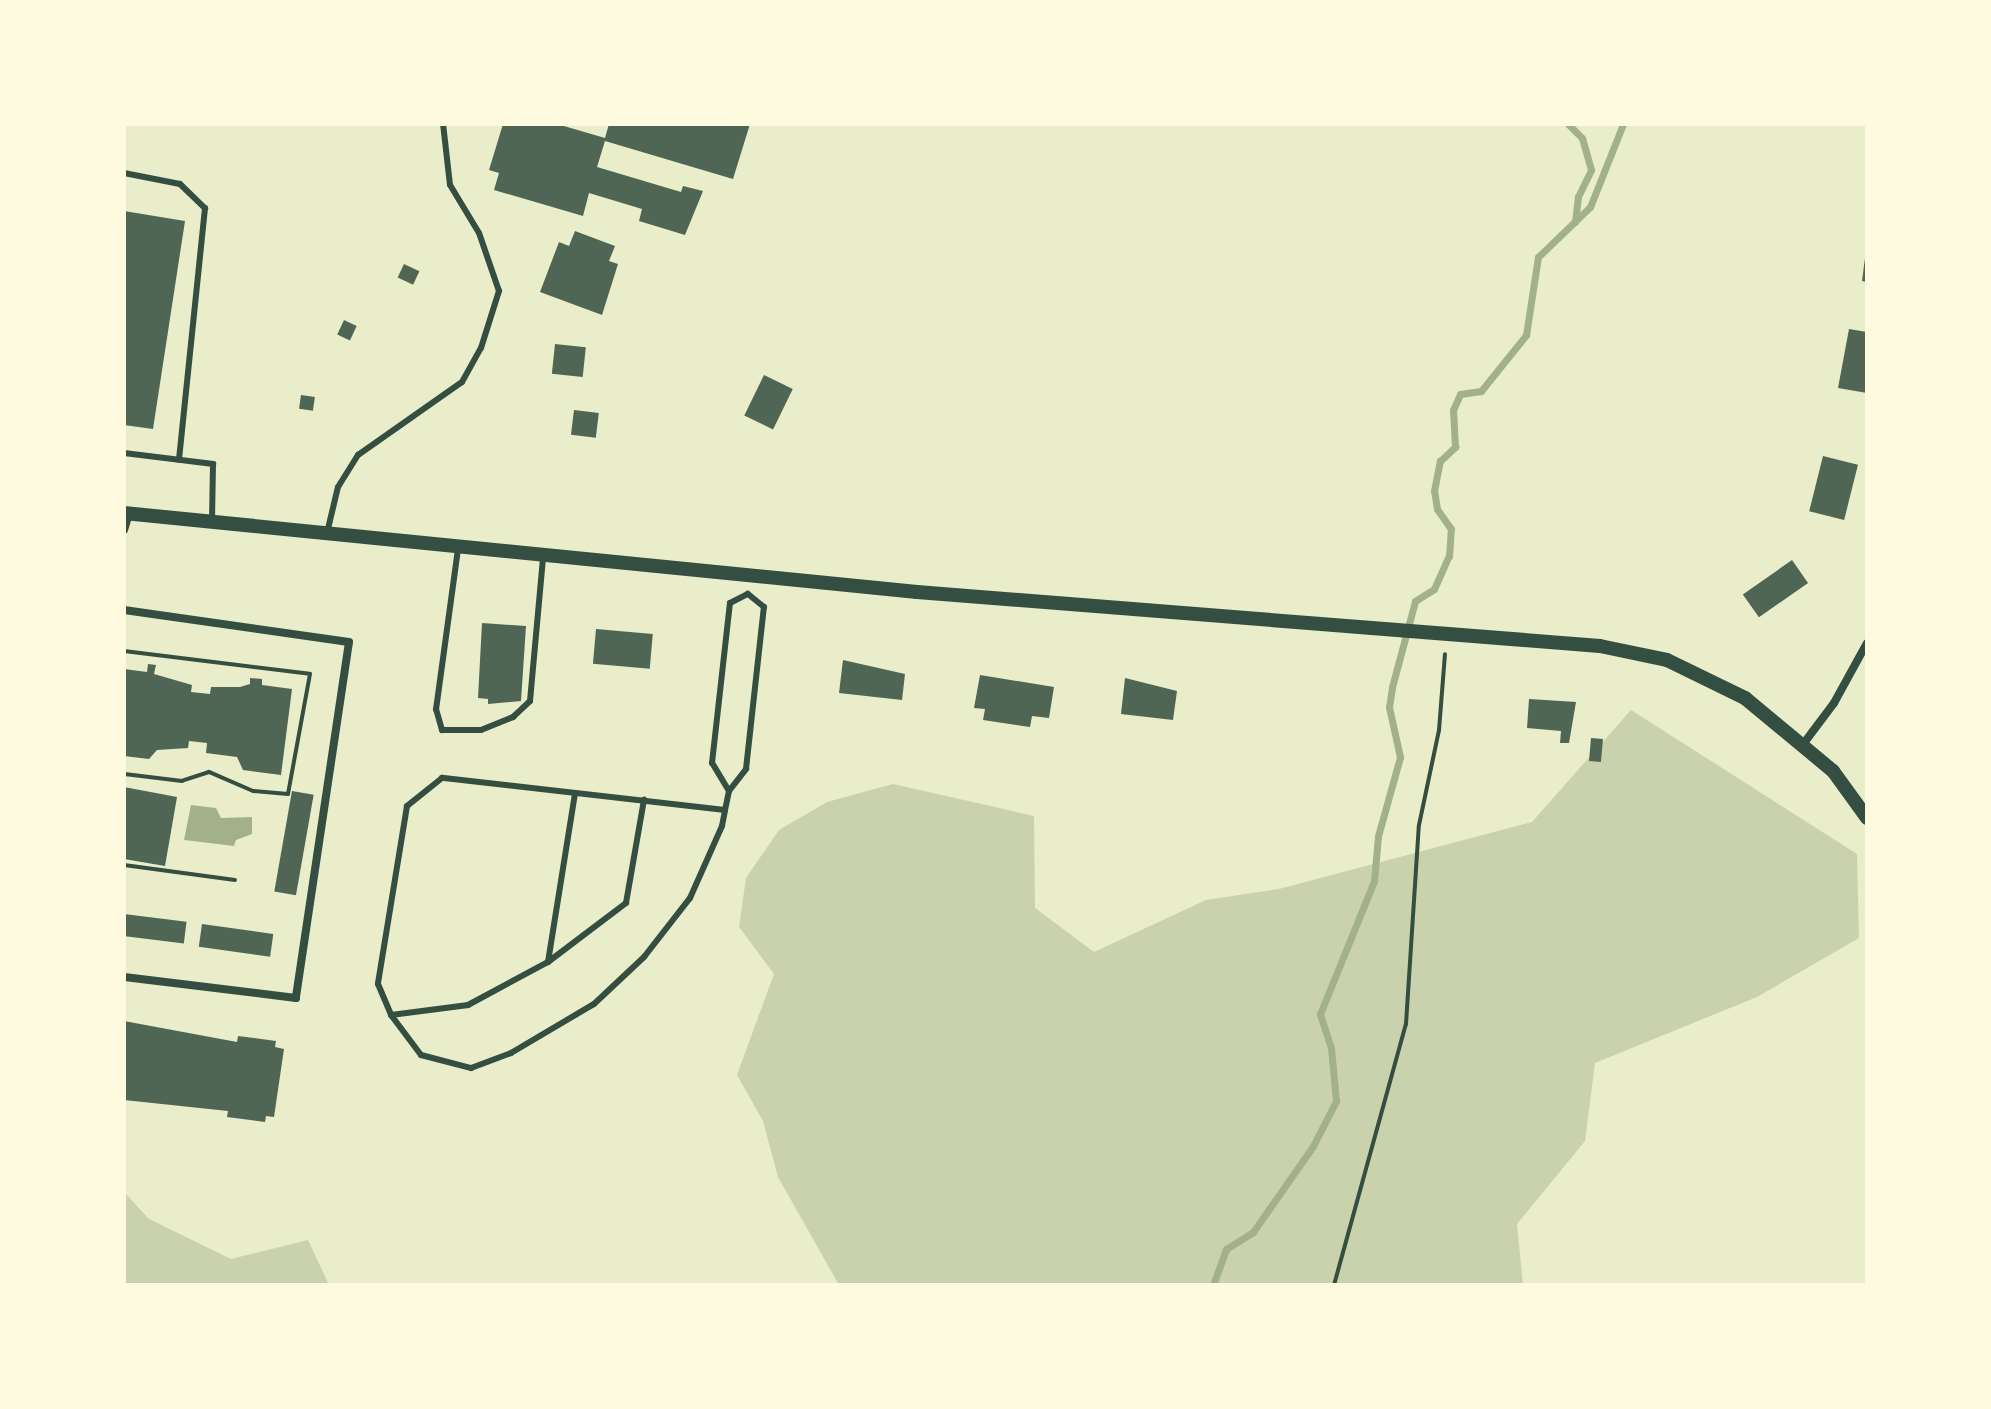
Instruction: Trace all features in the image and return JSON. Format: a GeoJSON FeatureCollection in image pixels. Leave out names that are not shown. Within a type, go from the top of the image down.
{"type":"FeatureCollection","features":[{"type":"Feature","properties":{"kind":"street"},"geometry":{"type":"LineString","coordinates":[[124,530],[127,513],[327,537],[749,576],[1600,646],[1667,660],[1729,688],[1804,743],[1833,771],[1867,818]]}},
{"type":"Feature","properties":{"kind":"street"},"geometry":{"type":"LineString","coordinates":[[124,610],[349,642],[296,998],[124,977]]}},
{"type":"Feature","properties":{"kind":"street"},"geometry":{"type":"LineString","coordinates":[[1804,743],[1834,703],[1867,643]]}},
{"type":"Feature","properties":{"kind":"lane"},"geometry":{"type":"LineString","coordinates":[[327,537],[332,501],[345,472],[374,442],[462,382],[481,348],[499,291],[479,233],[450,185],[443,124]]}},
{"type":"Feature","properties":{"kind":"lane"},"geometry":{"type":"LineString","coordinates":[[124,173],[180,184],[205,208],[179,460]]}},
{"type":"Feature","properties":{"kind":"lane"},"geometry":{"type":"LineString","coordinates":[[124,453],[213,464],[212,523]]}},
{"type":"Feature","properties":{"kind":"lane"},"geometry":{"type":"LineString","coordinates":[[458,549],[436,709],[442,730],[481,730],[513,717],[530,701],[543,557]]}},
{"type":"Feature","properties":{"kind":"lane"},"geometry":{"type":"LineString","coordinates":[[748,594],[749,576]]}},
{"type":"Feature","properties":{"kind":"lane"},"geometry":{"type":"LineString","coordinates":[[725,810],[442,778],[407,806],[378,984],[391,1015],[421,1055],[471,1068],[511,1053],[594,1004],[644,957],[690,898],[725,810],[729,791],[746,769],[764,607],[748,594]]}},
{"type":"Feature","properties":{"kind":"lane"},"geometry":{"type":"LineString","coordinates":[[729,791],[712,763],[730,603],[748,594]]}},
{"type":"Feature","properties":{"kind":"lane"},"geometry":{"type":"LineString","coordinates":[[548,962],[575,794]]}},
{"type":"Feature","properties":{"kind":"lane"},"geometry":{"type":"LineString","coordinates":[[391,1015],[468,1005],[548,962],[626,903],[644,800]]}},
{"type":"Feature","properties":{"kind":"path"},"geometry":{"type":"LineString","coordinates":[[1334,1285],[1406,1024],[1419,825],[1439,730],[1441,632]]}},
{"type":"Feature","properties":{"kind":"path"},"geometry":{"type":"LineString","coordinates":[[124,651],[310,674],[288,794],[253,791],[209,772],[182,781],[124,774]]}},
{"type":"Feature","properties":{"kind":"path"},"geometry":{"type":"LineString","coordinates":[[124,865],[235,880]]}},
{"type":"Feature","properties":{"kind":"shaded area"},"geometry":{"type":"Polygon","coordinates":[[[1631,710],[1857,854],[1859,938],[1757,997],[1595,1063],[1585,1141],[1517,1224],[1523,1285],[839,1285],[778,1177],[763,1121],[737,1075],[774,974],[739,927],[746,878],[779,830],[827,802],[893,784],[1034,816],[1035,908],[1094,952],[1206,900],[1279,889],[1532,822],[1631,710]]]}},
{"type":"Feature","properties":{"kind":"shaded area"},"geometry":{"type":"Polygon","coordinates":[[[191,805],[216,808],[221,818],[252,817],[252,834],[236,840],[234,846],[184,840],[191,805]]]}},
{"type":"Feature","properties":{"kind":"shaded area"},"geometry":{"type":"Polygon","coordinates":[[[124,1192],[149,1219],[231,1259],[308,1240],[329,1285],[124,1285],[124,1192]]]}},
{"type":"Feature","properties":{"kind":"building"},"geometry":{"type":"Polygon","coordinates":[[[503,124],[557,124],[605,138],[609,124],[750,124],[733,179],[605,141],[597,167],[681,192],[683,186],[703,191],[685,235],[639,221],[642,209],[589,193],[583,216],[494,190],[499,173],[489,170],[503,124]]]}},
{"type":"Feature","properties":{"kind":"building"},"geometry":{"type":"Polygon","coordinates":[[[124,211],[185,221],[153,429],[124,425],[124,211]]]}},
{"type":"Feature","properties":{"kind":"building"},"geometry":{"type":"Polygon","coordinates":[[[575,231],[615,246],[609,261],[618,264],[602,315],[540,292],[559,242],[569,246],[575,231]]]}},
{"type":"Feature","properties":{"kind":"building"},"geometry":{"type":"Polygon","coordinates":[[[1867,258],[1867,282],[1862,281],[1867,258]]]}},
{"type":"Feature","properties":{"kind":"building"},"geometry":{"type":"Polygon","coordinates":[[[404,264],[419,271],[413,285],[398,278],[404,264]]]}},
{"type":"Feature","properties":{"kind":"building"},"geometry":{"type":"Polygon","coordinates":[[[344,320],[357,326],[350,340],[337,335],[344,320]]]}},
{"type":"Feature","properties":{"kind":"building"},"geometry":{"type":"Polygon","coordinates":[[[1849,329],[1867,332],[1867,393],[1838,388],[1849,329]]]}},
{"type":"Feature","properties":{"kind":"building"},"geometry":{"type":"Polygon","coordinates":[[[555,344],[586,347],[583,377],[552,374],[555,344]]]}},
{"type":"Feature","properties":{"kind":"building"},"geometry":{"type":"Polygon","coordinates":[[[764,375],[793,389],[773,429],[744,415],[764,375]]]}},
{"type":"Feature","properties":{"kind":"building"},"geometry":{"type":"Polygon","coordinates":[[[301,395],[315,397],[313,411],[299,409],[301,395]]]}},
{"type":"Feature","properties":{"kind":"building"},"geometry":{"type":"Polygon","coordinates":[[[574,410],[599,413],[596,438],[571,435],[574,410]]]}},
{"type":"Feature","properties":{"kind":"building"},"geometry":{"type":"Polygon","coordinates":[[[1823,456],[1858,465],[1844,520],[1809,511],[1823,456]]]}},
{"type":"Feature","properties":{"kind":"building"},"geometry":{"type":"Polygon","coordinates":[[[1792,560],[1808,583],[1759,617],[1743,594],[1792,560]]]}},
{"type":"Feature","properties":{"kind":"building"},"geometry":{"type":"Polygon","coordinates":[[[482,623],[526,626],[521,701],[488,704],[488,699],[478,698],[482,623]]]}},
{"type":"Feature","properties":{"kind":"building"},"geometry":{"type":"Polygon","coordinates":[[[596,629],[653,634],[650,669],[593,664],[596,629]]]}},
{"type":"Feature","properties":{"kind":"building"},"geometry":{"type":"Polygon","coordinates":[[[843,660],[905,674],[902,700],[839,693],[843,660]]]}},
{"type":"Feature","properties":{"kind":"building"},"geometry":{"type":"Polygon","coordinates":[[[148,664],[156,665],[154,674],[192,685],[191,692],[210,694],[211,687],[240,687],[250,684],[250,678],[262,679],[262,685],[292,689],[281,775],[243,770],[237,757],[206,753],[207,743],[189,741],[188,748],[157,750],[149,759],[124,756],[124,669],[147,672],[148,664]]]}},
{"type":"Feature","properties":{"kind":"building"},"geometry":{"type":"Polygon","coordinates":[[[980,675],[1054,687],[1049,718],[1032,716],[1030,727],[983,720],[985,709],[974,708],[980,675]]]}},
{"type":"Feature","properties":{"kind":"building"},"geometry":{"type":"Polygon","coordinates":[[[1125,678],[1177,691],[1173,720],[1121,714],[1125,678]]]}},
{"type":"Feature","properties":{"kind":"building"},"geometry":{"type":"Polygon","coordinates":[[[1529,699],[1576,702],[1569,743],[1560,743],[1561,731],[1527,728],[1529,699]]]}},
{"type":"Feature","properties":{"kind":"building"},"geometry":{"type":"Polygon","coordinates":[[[1591,738],[1603,739],[1601,762],[1589,761],[1591,738]]]}},
{"type":"Feature","properties":{"kind":"building"},"geometry":{"type":"Polygon","coordinates":[[[124,787],[177,797],[165,866],[124,859],[124,787]]]}},
{"type":"Feature","properties":{"kind":"building"},"geometry":{"type":"Polygon","coordinates":[[[292,791],[314,795],[296,895],[274,891],[292,791]]]}},
{"type":"Feature","properties":{"kind":"building"},"geometry":{"type":"Polygon","coordinates":[[[124,914],[187,922],[184,944],[124,936],[124,914]]]}},
{"type":"Feature","properties":{"kind":"building"},"geometry":{"type":"Polygon","coordinates":[[[202,924],[273,934],[270,957],[199,947],[202,924]]]}},
{"type":"Feature","properties":{"kind":"building"},"geometry":{"type":"Polygon","coordinates":[[[124,1021],[237,1042],[238,1036],[276,1041],[275,1047],[284,1049],[274,1117],[266,1116],[265,1122],[227,1117],[228,1111],[124,1100],[124,1021]]]}},
{"type":"Feature","properties":{"kind":"waterway"},"geometry":{"type":"LineString","coordinates":[[1568,124],[1582,138],[1591,170],[1578,197],[1575,222]]}},
{"type":"Feature","properties":{"kind":"waterway"},"geometry":{"type":"LineString","coordinates":[[1213,1285],[1226,1249],[1253,1232],[1313,1146],[1336,1101],[1331,1048],[1320,1014],[1374,881],[1378,836],[1400,757],[1389,707],[1415,601],[1434,589],[1449,556],[1451,529],[1437,509],[1434,491],[1440,461],[1455,447],[1453,410],[1460,394],[1481,391],[1526,335],[1538,257],[1590,207],[1623,124]]}}]}
